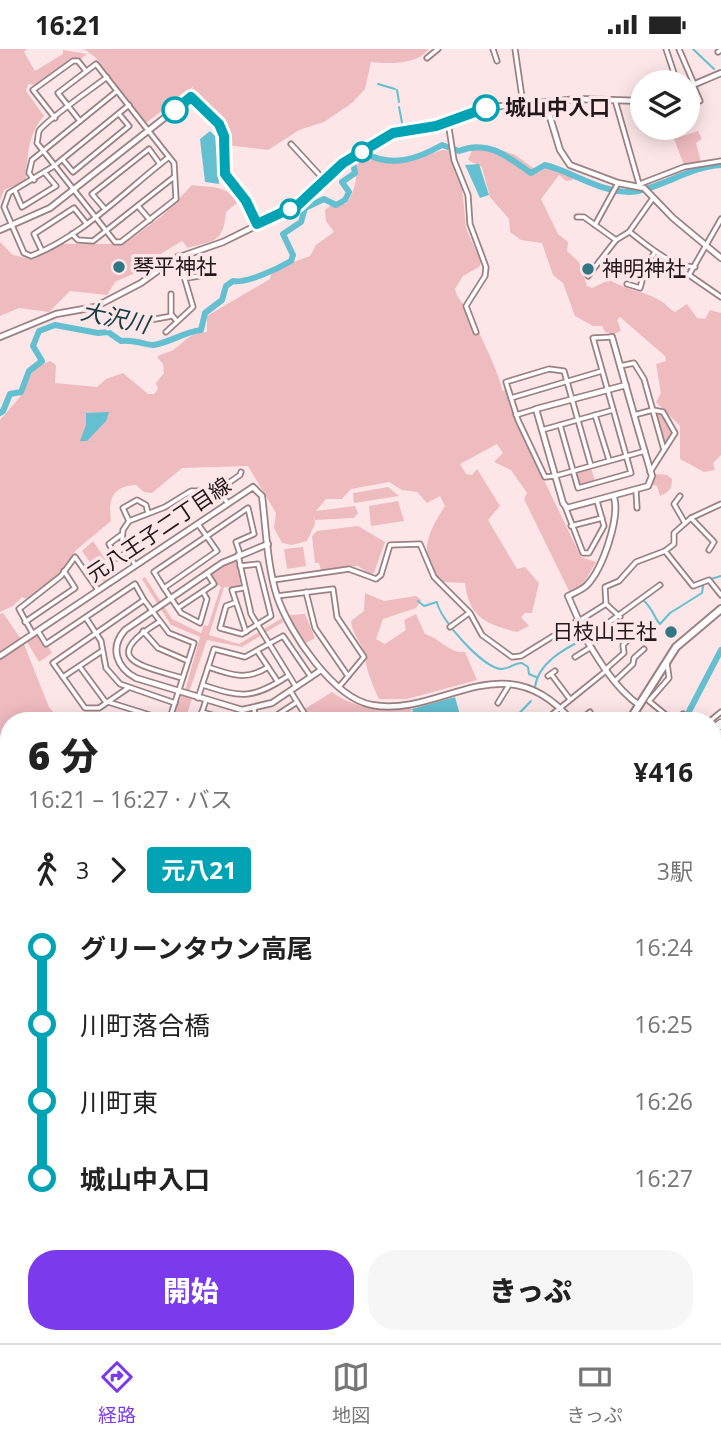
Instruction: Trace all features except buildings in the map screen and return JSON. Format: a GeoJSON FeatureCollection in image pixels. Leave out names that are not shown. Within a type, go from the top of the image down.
{"type":"FeatureCollection","features":[{"type":"Feature","properties":{"kind":"main road"},"geometry":{"type":"LineString","coordinates":[[635,712],[667,660],[692,631],[721,609]]}},
{"type":"Feature","properties":{"kind":"street"},"geometry":{"type":"LineString","coordinates":[[428,58],[438,49]]}},
{"type":"Feature","properties":{"kind":"street"},"geometry":{"type":"LineString","coordinates":[[493,49],[498,61]]}},
{"type":"Feature","properties":{"kind":"street"},"geometry":{"type":"LineString","coordinates":[[515,49],[523,104]]}},
{"type":"Feature","properties":{"kind":"street"},"geometry":{"type":"LineString","coordinates":[[666,49],[673,70]]}},
{"type":"Feature","properties":{"kind":"street"},"geometry":{"type":"LineString","coordinates":[[679,49],[685,70]]}},
{"type":"Feature","properties":{"kind":"street"},"geometry":{"type":"LineString","coordinates":[[55,118],[33,90],[73,61],[78,61],[86,71]]}},
{"type":"Feature","properties":{"kind":"street"},"geometry":{"type":"LineString","coordinates":[[80,121],[69,107],[58,93],[96,64],[107,77],[174,163],[176,199],[121,242],[115,242],[37,143],[40,131],[55,118],[69,107],[107,77]]}},
{"type":"Feature","properties":{"kind":"street"},"geometry":{"type":"LineString","coordinates":[[700,81],[721,72]]}},
{"type":"Feature","properties":{"kind":"street"},"geometry":{"type":"LineString","coordinates":[[34,180],[29,173],[32,160],[117,90]]}},
{"type":"Feature","properties":{"kind":"street"},"geometry":{"type":"LineString","coordinates":[[0,230],[50,208],[191,97],[219,124],[224,136],[225,174],[246,201],[257,224]]}},
{"type":"Feature","properties":{"kind":"street"},"geometry":{"type":"LineString","coordinates":[[0,337],[49,316],[95,307],[140,283],[178,256],[214,246],[298,205],[336,168],[356,159],[398,131],[448,122],[484,108],[579,99],[630,101]]}},
{"type":"Feature","properties":{"kind":"street"},"geometry":{"type":"LineString","coordinates":[[615,100],[640,185],[721,258]]}},
{"type":"Feature","properties":{"kind":"street"},"geometry":{"type":"LineString","coordinates":[[546,104],[558,145],[568,163],[618,184],[640,185],[684,167],[721,161]]}},
{"type":"Feature","properties":{"kind":"street"},"geometry":{"type":"LineString","coordinates":[[129,106],[45,173],[9,193],[4,207],[24,253],[31,256],[72,234],[169,157]]}},
{"type":"Feature","properties":{"kind":"street"},"geometry":{"type":"LineString","coordinates":[[63,159],[74,172],[129,126],[119,114]]}},
{"type":"Feature","properties":{"kind":"street"},"geometry":{"type":"LineString","coordinates":[[448,122],[452,150],[468,195],[470,224],[486,267],[485,276],[466,306],[476,332]]}},
{"type":"Feature","properties":{"kind":"street"},"geometry":{"type":"LineString","coordinates":[[291,145],[325,181]]}},
{"type":"Feature","properties":{"kind":"street"},"geometry":{"type":"LineString","coordinates":[[103,208],[92,194],[123,169],[149,149],[160,164]]}},
{"type":"Feature","properties":{"kind":"street"},"geometry":{"type":"LineString","coordinates":[[15,191],[22,207],[38,198],[56,186],[45,173]]}},
{"type":"Feature","properties":{"kind":"street"},"geometry":{"type":"LineString","coordinates":[[72,234],[78,240],[93,241],[174,177]]}},
{"type":"Feature","properties":{"kind":"street"},"geometry":{"type":"LineString","coordinates":[[595,225],[618,184]]}},
{"type":"Feature","properties":{"kind":"street"},"geometry":{"type":"LineString","coordinates":[[588,276],[616,240],[629,232],[646,205],[654,198]]}},
{"type":"Feature","properties":{"kind":"street"},"geometry":{"type":"LineString","coordinates":[[138,206],[150,220]]}},
{"type":"Feature","properties":{"kind":"street"},"geometry":{"type":"LineString","coordinates":[[42,251],[34,234],[74,208],[86,223]]}},
{"type":"Feature","properties":{"kind":"street"},"geometry":{"type":"LineString","coordinates":[[577,217],[584,216],[616,240]]}},
{"type":"Feature","properties":{"kind":"street"},"geometry":{"type":"LineString","coordinates":[[721,219],[708,248],[689,275],[721,297]]}},
{"type":"Feature","properties":{"kind":"street"},"geometry":{"type":"LineString","coordinates":[[629,232],[655,252],[684,267],[695,267]]}},
{"type":"Feature","properties":{"kind":"street"},"geometry":{"type":"LineString","coordinates":[[627,284],[640,288],[646,266],[655,252]]}},
{"type":"Feature","properties":{"kind":"street"},"geometry":{"type":"LineString","coordinates":[[166,332],[193,307],[178,256]]}},
{"type":"Feature","properties":{"kind":"street"},"geometry":{"type":"LineString","coordinates":[[186,278],[200,277]]}},
{"type":"Feature","properties":{"kind":"street"},"geometry":{"type":"LineString","coordinates":[[171,295],[172,316],[176,320]]}},
{"type":"Feature","properties":{"kind":"street"},"geometry":{"type":"LineString","coordinates":[[150,320],[172,316]]}},
{"type":"Feature","properties":{"kind":"street"},"geometry":{"type":"LineString","coordinates":[[560,425],[578,488],[631,473],[593,338],[612,337],[645,451],[651,484],[573,509],[565,506]]}},
{"type":"Feature","properties":{"kind":"street"},"geometry":{"type":"LineString","coordinates":[[620,366],[634,363],[644,380],[664,450]]}},
{"type":"Feature","properties":{"kind":"street"},"geometry":{"type":"LineString","coordinates":[[591,466],[562,370],[545,370],[506,382],[516,415],[545,477],[555,476],[591,466],[609,461],[626,456],[645,451]]}},
{"type":"Feature","properties":{"kind":"street"},"geometry":{"type":"LineString","coordinates":[[511,398],[603,372]]}},
{"type":"Feature","properties":{"kind":"street"},"geometry":{"type":"LineString","coordinates":[[516,415],[626,385]]}},
{"type":"Feature","properties":{"kind":"street"},"geometry":{"type":"LineString","coordinates":[[536,409],[555,476],[583,552],[589,553],[604,526],[597,501]]}},
{"type":"Feature","properties":{"kind":"street"},"geometry":{"type":"LineString","coordinates":[[542,430],[613,410]]}},
{"type":"Feature","properties":{"kind":"street"},"geometry":{"type":"LineString","coordinates":[[634,415],[653,410],[663,412],[675,433],[650,472]]}},
{"type":"Feature","properties":{"kind":"street"},"geometry":{"type":"LineString","coordinates":[[595,415],[609,461]]}},
{"type":"Feature","properties":{"kind":"street"},"geometry":{"type":"LineString","coordinates":[[126,553],[117,558],[109,544],[121,535],[130,521],[195,489],[217,491],[241,472]]}},
{"type":"Feature","properties":{"kind":"street","name":"元八王子二丁目線"},"geometry":{"type":"LineString","coordinates":[[0,656],[253,488],[260,491],[277,596],[293,628],[321,670],[337,688],[372,705],[393,705],[474,686],[509,685],[539,694],[562,712]]}},
{"type":"Feature","properties":{"kind":"street"},"geometry":{"type":"LineString","coordinates":[[636,490],[636,508]]}},
{"type":"Feature","properties":{"kind":"street"},"geometry":{"type":"LineString","coordinates":[[217,491],[228,503]]}},
{"type":"Feature","properties":{"kind":"street"},"geometry":{"type":"LineString","coordinates":[[568,596],[584,587],[592,578],[617,517],[614,496]]}},
{"type":"Feature","properties":{"kind":"street"},"geometry":{"type":"LineString","coordinates":[[680,496],[674,504],[685,523]]}},
{"type":"Feature","properties":{"kind":"street"},"geometry":{"type":"LineString","coordinates":[[130,521],[123,508],[137,500],[146,505],[148,513]]}},
{"type":"Feature","properties":{"kind":"street"},"geometry":{"type":"LineString","coordinates":[[618,616],[606,604],[603,592],[607,585],[619,581],[636,562],[665,551],[674,544],[674,533],[685,523],[721,504]]}},
{"type":"Feature","properties":{"kind":"street"},"geometry":{"type":"LineString","coordinates":[[203,591],[208,599],[200,622],[187,618],[154,572],[248,509],[254,534],[236,542],[243,588],[256,625],[296,687]]}},
{"type":"Feature","properties":{"kind":"street"},"geometry":{"type":"LineString","coordinates":[[572,526],[602,518]]}},
{"type":"Feature","properties":{"kind":"street"},"geometry":{"type":"LineString","coordinates":[[691,519],[715,542],[709,551]]}},
{"type":"Feature","properties":{"kind":"street"},"geometry":{"type":"LineString","coordinates":[[164,587],[217,551],[198,524]]}},
{"type":"Feature","properties":{"kind":"street"},"geometry":{"type":"LineString","coordinates":[[121,535],[126,553],[135,565]]}},
{"type":"Feature","properties":{"kind":"street"},"geometry":{"type":"LineString","coordinates":[[268,544],[239,555],[207,573],[121,634],[117,645],[118,661],[125,671],[136,678],[233,709],[254,709],[272,703],[321,670]]}},
{"type":"Feature","properties":{"kind":"street"},"geometry":{"type":"LineString","coordinates":[[273,580],[349,569],[376,579],[381,575],[390,545],[421,544],[434,577],[469,613],[482,635],[515,659],[606,604]]}},
{"type":"Feature","properties":{"kind":"street"},"geometry":{"type":"LineString","coordinates":[[665,551],[693,586],[709,580],[721,596]]}},
{"type":"Feature","properties":{"kind":"street"},"geometry":{"type":"LineString","coordinates":[[98,590],[75,557],[64,571],[19,609],[25,622],[46,644],[135,584],[159,622],[172,635],[194,643],[172,712]]}},
{"type":"Feature","properties":{"kind":"street"},"geometry":{"type":"LineString","coordinates":[[234,603],[226,606],[220,628],[237,633],[246,632],[271,615],[258,563],[240,566]]}},
{"type":"Feature","properties":{"kind":"street"},"geometry":{"type":"LineString","coordinates":[[25,622],[75,588],[64,571]]}},
{"type":"Feature","properties":{"kind":"street"},"geometry":{"type":"LineString","coordinates":[[178,608],[214,584],[207,573]]}},
{"type":"Feature","properties":{"kind":"street"},"geometry":{"type":"LineString","coordinates":[[586,639],[660,585]]}},
{"type":"Feature","properties":{"kind":"street"},"geometry":{"type":"LineString","coordinates":[[243,588],[232,590],[234,603],[246,632]]}},
{"type":"Feature","properties":{"kind":"street"},"geometry":{"type":"LineString","coordinates":[[277,596],[333,589],[340,623],[364,657],[337,688]]}},
{"type":"Feature","properties":{"kind":"street"},"geometry":{"type":"LineString","coordinates":[[565,590],[591,647],[615,681],[639,705]]}},
{"type":"Feature","properties":{"kind":"street"},"geometry":{"type":"LineString","coordinates":[[306,592],[315,628],[348,676]]}},
{"type":"Feature","properties":{"kind":"street"},"geometry":{"type":"LineString","coordinates":[[128,688],[99,708],[85,708],[54,661],[145,600]]}},
{"type":"Feature","properties":{"kind":"street"},"geometry":{"type":"LineString","coordinates":[[452,626],[469,613]]}},
{"type":"Feature","properties":{"kind":"street"},"geometry":{"type":"LineString","coordinates":[[86,618],[111,675],[128,688],[175,703]]}},
{"type":"Feature","properties":{"kind":"street"},"geometry":{"type":"LineString","coordinates":[[159,622],[130,643],[132,660],[182,678]]}},
{"type":"Feature","properties":{"kind":"street"},"geometry":{"type":"LineString","coordinates":[[144,631],[158,649],[188,661]]}},
{"type":"Feature","properties":{"kind":"street"},"geometry":{"type":"LineString","coordinates":[[554,712],[624,653],[623,645],[633,635]]}},
{"type":"Feature","properties":{"kind":"street"},"geometry":{"type":"LineString","coordinates":[[198,698],[214,649],[240,657],[258,652],[283,636],[311,677]]}},
{"type":"Feature","properties":{"kind":"street"},"geometry":{"type":"LineString","coordinates":[[575,657],[591,647]]}},
{"type":"Feature","properties":{"kind":"street"},"geometry":{"type":"LineString","coordinates":[[615,681],[644,649]]}},
{"type":"Feature","properties":{"kind":"street"},"geometry":{"type":"LineString","coordinates":[[63,677],[102,651]]}},
{"type":"Feature","properties":{"kind":"street"},"geometry":{"type":"LineString","coordinates":[[258,652],[278,682]]}},
{"type":"Feature","properties":{"kind":"street"},"geometry":{"type":"LineString","coordinates":[[662,712],[649,701],[669,678],[667,660]]}},
{"type":"Feature","properties":{"kind":"street"},"geometry":{"type":"LineString","coordinates":[[80,667],[100,698],[141,712]]}},
{"type":"Feature","properties":{"kind":"street"},"geometry":{"type":"LineString","coordinates":[[208,667],[243,677],[268,667]]}},
{"type":"Feature","properties":{"kind":"street"},"geometry":{"type":"LineString","coordinates":[[551,674],[569,698]]}},
{"type":"Feature","properties":{"kind":"street"},"geometry":{"type":"LineString","coordinates":[[203,685],[246,695],[261,692],[288,676]]}},
{"type":"Feature","properties":{"kind":"street"},"geometry":{"type":"LineString","coordinates":[[498,703],[509,685]]}},
{"type":"Feature","properties":{"kind":"street"},"geometry":{"type":"LineString","coordinates":[[291,692],[302,712]]}},
{"type":"Feature","properties":{"kind":"street"},"geometry":{"type":"LineString","coordinates":[[202,712],[206,700]]}},
{"type":"Feature","properties":{"kind":"street"},"geometry":{"type":"LineString","coordinates":[[282,712],[297,702]]}},
{"type":"Feature","properties":{"kind":"shaded area"},"geometry":{"type":"Polygon","coordinates":[[[0,49],[27,49],[24,52],[35,71],[63,54],[63,50],[87,54],[81,59],[70,59],[35,85],[28,84],[26,91],[44,116],[32,138],[26,181],[4,190],[0,201],[0,49]]]}},
{"type":"Feature","properties":{"kind":"shaded area"},"geometry":{"type":"Polygon","coordinates":[[[84,49],[429,49],[410,61],[371,62],[365,89],[352,103],[324,122],[299,130],[268,150],[226,145],[219,122],[191,91],[194,86],[146,123],[95,57],[84,49]]]}},
{"type":"Feature","properties":{"kind":"shaded area"},"geometry":{"type":"Polygon","coordinates":[[[700,135],[702,139],[696,143],[701,162],[684,165],[674,140],[700,140],[700,135]]]}},
{"type":"Feature","properties":{"kind":"shaded area"},"geometry":{"type":"Polygon","coordinates":[[[490,146],[515,155],[539,172],[551,163],[573,175],[573,180],[566,181],[559,175],[541,199],[558,234],[568,242],[567,251],[579,262],[587,286],[592,288],[609,280],[655,298],[675,312],[687,304],[697,318],[705,319],[710,310],[721,313],[721,455],[713,463],[715,470],[704,472],[680,459],[680,426],[656,402],[661,393],[656,364],[666,361],[665,356],[620,317],[617,320],[621,331],[614,334],[605,332],[602,326],[593,326],[575,316],[563,283],[553,275],[542,243],[521,240],[510,232],[509,219],[490,197],[482,167],[468,160],[473,148],[490,146]]]}},
{"type":"Feature","properties":{"kind":"shaded area"},"geometry":{"type":"Polygon","coordinates":[[[442,150],[450,151],[462,187],[466,228],[481,262],[479,267],[463,276],[455,289],[487,349],[502,391],[508,388],[518,420],[516,422],[581,557],[596,562],[582,586],[569,591],[524,499],[527,493],[511,470],[494,462],[503,453],[497,444],[460,464],[466,474],[472,475],[477,469],[500,506],[488,520],[517,569],[525,567],[539,583],[532,613],[525,613],[521,617],[529,626],[517,632],[496,626],[481,617],[470,604],[465,583],[442,582],[434,572],[429,562],[427,544],[445,506],[440,496],[427,503],[417,492],[402,490],[389,482],[351,489],[342,499],[326,499],[316,511],[355,506],[358,513],[354,518],[315,520],[314,514],[315,524],[307,541],[292,545],[282,543],[274,528],[276,513],[248,466],[182,468],[152,493],[144,492],[136,485],[122,488],[113,495],[111,501],[111,521],[75,551],[60,575],[26,599],[22,597],[13,606],[0,612],[0,420],[20,397],[31,369],[50,361],[56,365],[55,383],[97,387],[106,379],[123,373],[148,394],[154,394],[158,389],[156,383],[164,373],[163,364],[157,357],[173,350],[192,336],[207,332],[207,316],[270,279],[272,270],[310,256],[316,245],[334,232],[326,221],[325,210],[333,204],[346,204],[349,200],[356,180],[355,166],[365,158],[404,159],[442,150]]]}},
{"type":"Feature","properties":{"kind":"shaded area"},"geometry":{"type":"Polygon","coordinates":[[[192,185],[223,190],[237,203],[226,212],[223,230],[216,239],[188,248],[182,241],[146,263],[144,269],[115,282],[107,295],[70,291],[49,312],[19,308],[0,316],[0,242],[13,255],[30,259],[59,244],[124,244],[162,216],[192,185]]]}},
{"type":"Feature","properties":{"kind":"shaded area"},"geometry":{"type":"Polygon","coordinates":[[[653,410],[663,412],[675,433],[664,450],[653,410]]]}},
{"type":"Feature","properties":{"kind":"shaded area"},"geometry":{"type":"Polygon","coordinates":[[[590,466],[596,483],[578,488],[573,471],[590,466]]]}},
{"type":"Feature","properties":{"kind":"shaded area"},"geometry":{"type":"Polygon","coordinates":[[[667,475],[672,479],[669,490],[660,496],[657,486],[651,484],[652,476],[667,475]]]}},
{"type":"Feature","properties":{"kind":"shaded area"},"geometry":{"type":"Polygon","coordinates":[[[388,487],[399,496],[354,503],[353,493],[388,487]]]}},
{"type":"Feature","properties":{"kind":"shaded area"},"geometry":{"type":"Polygon","coordinates":[[[398,501],[404,521],[371,526],[369,506],[398,501]]]}},
{"type":"Feature","properties":{"kind":"shaded area"},"geometry":{"type":"Polygon","coordinates":[[[358,526],[385,542],[374,573],[370,574],[358,566],[321,570],[319,563],[315,563],[312,536],[317,531],[358,526]]]}},
{"type":"Feature","properties":{"kind":"shaded area"},"geometry":{"type":"Polygon","coordinates":[[[93,541],[109,565],[103,570],[110,578],[104,582],[82,551],[93,541]]]}},
{"type":"Feature","properties":{"kind":"shaded area"},"geometry":{"type":"Polygon","coordinates":[[[303,547],[306,566],[287,569],[284,549],[303,547]]]}},
{"type":"Feature","properties":{"kind":"shaded area"},"geometry":{"type":"Polygon","coordinates":[[[232,560],[237,562],[241,588],[224,587],[209,635],[239,644],[282,618],[283,622],[242,647],[207,640],[189,692],[185,691],[200,637],[171,625],[142,579],[145,577],[172,619],[201,633],[204,625],[208,626],[221,586],[214,584],[208,575],[232,560]]]}},
{"type":"Feature","properties":{"kind":"shaded area"},"geometry":{"type":"Polygon","coordinates":[[[365,593],[384,601],[416,596],[421,600],[416,608],[383,619],[376,639],[385,644],[406,630],[404,620],[416,614],[425,634],[449,648],[465,652],[477,680],[407,699],[379,699],[351,621],[364,611],[365,593]]]}},
{"type":"Feature","properties":{"kind":"shaded area"},"geometry":{"type":"Polygon","coordinates":[[[3,613],[23,642],[53,712],[0,712],[0,614],[3,613]]]}},
{"type":"Feature","properties":{"kind":"shaded area"},"geometry":{"type":"Polygon","coordinates":[[[305,614],[315,638],[306,643],[288,615],[305,614]]]}},
{"type":"Feature","properties":{"kind":"shaded area"},"geometry":{"type":"Polygon","coordinates":[[[40,634],[52,653],[39,662],[27,642],[40,634]]]}},
{"type":"Feature","properties":{"kind":"shaded area"},"geometry":{"type":"Polygon","coordinates":[[[332,692],[360,706],[410,706],[412,712],[304,712],[303,710],[332,692]]]}},
{"type":"Feature","properties":{"kind":"shaded area"},"geometry":{"type":"Polygon","coordinates":[[[182,694],[192,698],[188,712],[175,712],[182,694]]]}},
{"type":"Feature","properties":{"kind":"water"},"geometry":{"type":"Polygon","coordinates":[[[210,131],[215,136],[219,184],[205,182],[200,139],[210,131]]]}},
{"type":"Feature","properties":{"kind":"water"},"geometry":{"type":"Polygon","coordinates":[[[479,164],[489,195],[480,198],[465,165],[479,164]]]}},
{"type":"Feature","properties":{"kind":"water"},"geometry":{"type":"Polygon","coordinates":[[[109,412],[106,421],[87,441],[80,441],[86,425],[86,413],[109,412]]]}},
{"type":"Feature","properties":{"kind":"water"},"geometry":{"type":"Polygon","coordinates":[[[455,697],[459,712],[413,712],[412,709],[455,697]]]}},
{"type":"Feature","properties":{"kind":"waterway"},"geometry":{"type":"LineString","coordinates":[[693,49],[714,69]]}},
{"type":"Feature","properties":{"kind":"waterway"},"geometry":{"type":"LineString","coordinates":[[378,84],[395,89]]}},
{"type":"Feature","properties":{"kind":"waterway"},"geometry":{"type":"LineString","coordinates":[[397,90],[399,102]]}},
{"type":"Feature","properties":{"kind":"waterway"},"geometry":{"type":"LineString","coordinates":[[399,107],[403,128]]}},
{"type":"Feature","properties":{"kind":"waterway","name":"大沢川"},"geometry":{"type":"LineString","coordinates":[[0,413],[10,394],[21,392],[29,371],[42,361],[33,346],[39,331],[55,325],[98,333],[108,332],[121,341],[151,345],[201,330],[205,313],[222,300],[226,286],[233,281],[262,275],[291,261],[293,255],[283,234],[301,222],[305,208],[324,199],[336,205],[345,200],[349,192],[342,182],[355,173],[353,163],[367,154],[396,161],[424,154],[442,145],[459,151],[488,148],[506,156],[531,173],[545,165],[603,187],[626,192],[649,188],[699,169],[721,165]]}},
{"type":"Feature","properties":{"kind":"waterway"},"geometry":{"type":"LineString","coordinates":[[286,208],[295,204]]}},
{"type":"Feature","properties":{"kind":"waterway"},"geometry":{"type":"LineString","coordinates":[[711,579],[721,576]]}},
{"type":"Feature","properties":{"kind":"waterway"},"geometry":{"type":"LineString","coordinates":[[643,600],[660,624],[670,613],[702,593],[703,586]]}},
{"type":"Feature","properties":{"kind":"waterway"},"geometry":{"type":"LineString","coordinates":[[625,609],[637,599]]}},
{"type":"Feature","properties":{"kind":"waterway"},"geometry":{"type":"LineString","coordinates":[[418,601],[424,606],[437,602],[453,630],[484,661],[502,669],[522,663],[528,667],[529,674],[536,677]]}},
{"type":"Feature","properties":{"kind":"waterway"},"geometry":{"type":"LineString","coordinates":[[587,635],[604,624]]}},
{"type":"Feature","properties":{"kind":"waterway"},"geometry":{"type":"LineString","coordinates":[[535,687],[537,678],[547,664],[560,652],[584,639]]}},
{"type":"Feature","properties":{"kind":"waterway"},"geometry":{"type":"LineString","coordinates":[[689,712],[721,650]]}},
{"type":"Feature","properties":{"kind":"waterway"},"geometry":{"type":"LineString","coordinates":[[521,712],[531,701]]}},
{"type":"Feature","properties":{"kind":"bus line","name":"元八21"},"geometry":{"type":"LineString","coordinates":[[175,110],[191,97],[219,124],[224,136],[224,169],[228,182],[246,201],[257,224],[298,205],[317,190],[332,171],[393,133],[436,126],[486,108]]}},
{"type":"Feature","properties":{"kind":"place","name":"城山中入口"},"geometry":{"type":"Point","coordinates":[486,108]}},
{"type":"Feature","properties":{"kind":"place","name":"琴平神社"},"geometry":{"type":"Point","coordinates":[119,267]}},
{"type":"Feature","properties":{"kind":"place","name":"神明神社"},"geometry":{"type":"Point","coordinates":[588,269]}},
{"type":"Feature","properties":{"kind":"place","name":"日枝山王社"},"geometry":{"type":"Point","coordinates":[671,632]}}]}
